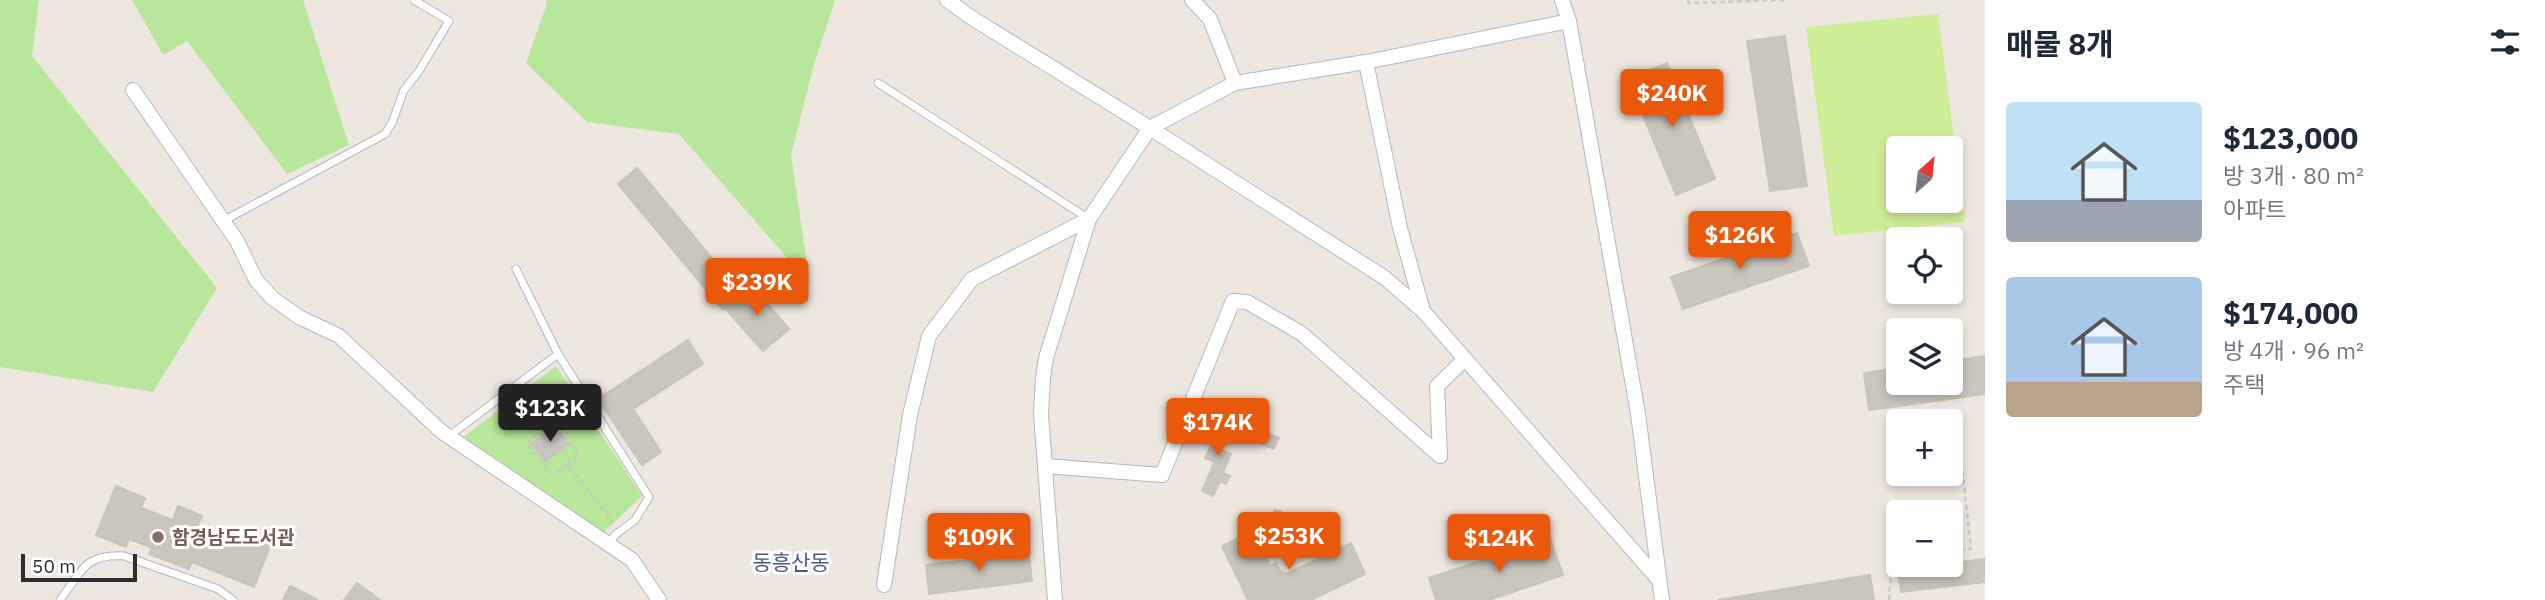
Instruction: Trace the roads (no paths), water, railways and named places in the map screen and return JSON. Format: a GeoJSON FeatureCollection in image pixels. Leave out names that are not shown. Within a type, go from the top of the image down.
{"type":"FeatureCollection","features":[{"type":"Feature","properties":{"kind":"street"},"geometry":{"type":"LineString","coordinates":[[947,0],[1385,278],[1423,311],[1658,579]]}},
{"type":"Feature","properties":{"kind":"street"},"geometry":{"type":"LineString","coordinates":[[1192,0],[1210,19],[1235,83]]}},
{"type":"Feature","properties":{"kind":"street"},"geometry":{"type":"LineString","coordinates":[[1564,1],[1638,414],[1662,600]]}},
{"type":"Feature","properties":{"kind":"street"},"geometry":{"type":"LineString","coordinates":[[1055,600],[1041,414],[1046,358],[1089,219],[1150,128],[1235,83],[1366,62],[1569,21]]}},
{"type":"Feature","properties":{"kind":"street"},"geometry":{"type":"LineString","coordinates":[[1366,62],[1399,228],[1423,311]]}},
{"type":"Feature","properties":{"kind":"street"},"geometry":{"type":"LineString","coordinates":[[133,90],[237,241],[256,279],[272,298],[299,317],[339,336],[449,436],[632,560],[659,600]]}},
{"type":"Feature","properties":{"kind":"street"},"geometry":{"type":"LineString","coordinates":[[884,585],[910,415],[929,336],[972,279],[1089,219]]}},
{"type":"Feature","properties":{"kind":"street"},"geometry":{"type":"LineString","coordinates":[[1045,466],[1162,475],[1233,300],[1247,302],[1301,333],[1440,456],[1437,386],[1465,359]]}},
{"type":"Feature","properties":{"kind":"lane"},"geometry":{"type":"LineString","coordinates":[[223,220],[385,134],[404,90],[419,71],[449,21],[414,0]]}},
{"type":"Feature","properties":{"kind":"lane"},"geometry":{"type":"LineString","coordinates":[[878,83],[1089,219]]}},
{"type":"Feature","properties":{"kind":"lane"},"geometry":{"type":"LineString","coordinates":[[516,269],[558,354],[649,497],[635,520],[620,531],[609,545]]}},
{"type":"Feature","properties":{"kind":"lane"},"geometry":{"type":"LineString","coordinates":[[449,436],[558,354]]}},
{"type":"Feature","properties":{"kind":"lane"},"geometry":{"type":"LineString","coordinates":[[60,600],[74,577],[92,559],[108,555],[124,556],[218,589],[233,600]]}},
{"type":"Feature","properties":{"kind":"place","name":"함경남도도서관"},"geometry":{"type":"Point","coordinates":[158,537]}},
{"type":"Feature","properties":{"kind":"district","name":"동흥산동"},"geometry":{"type":"Point","coordinates":[791,562]}}]}
